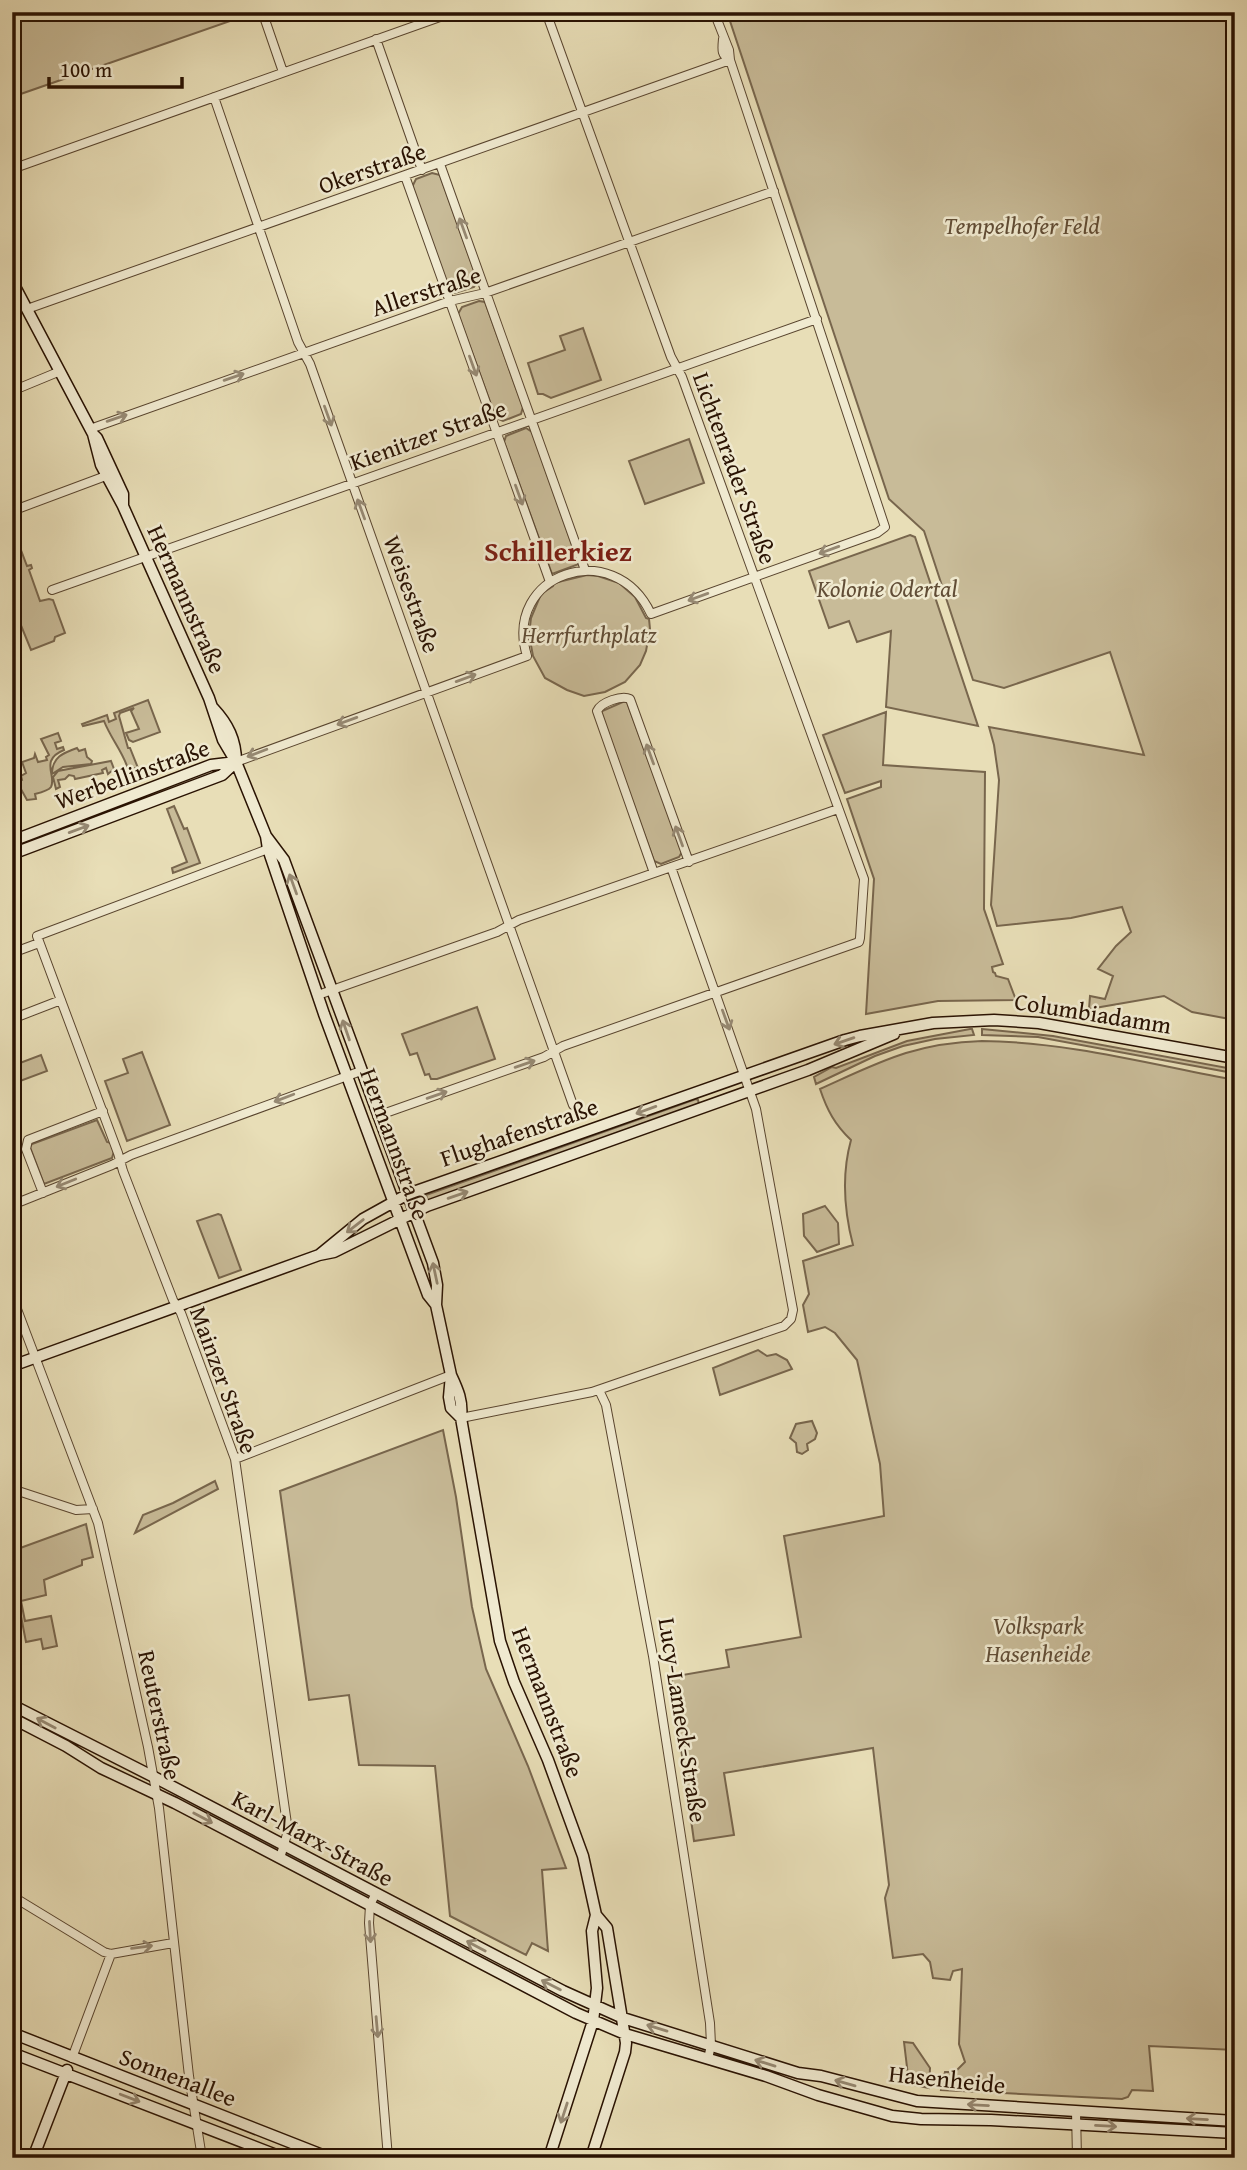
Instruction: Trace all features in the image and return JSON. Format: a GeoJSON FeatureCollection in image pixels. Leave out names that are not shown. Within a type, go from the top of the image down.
{"type":"FeatureCollection","features":[{"type":"Feature","properties":{"kind":"main road","name":"Hermannstraße"},"geometry":{"type":"LineString","coordinates":[[12,281],[58,372],[97,438],[110,474],[123,494],[122,506],[213,708],[220,732],[236,762],[266,836],[268,849],[318,995],[428,1295],[436,1306]]}},
{"type":"Feature","properties":{"kind":"main road","name":"Werbellinstraße"},"geometry":{"type":"LineString","coordinates":[[12,841],[214,764],[236,762]]}},
{"type":"Feature","properties":{"kind":"main road","name":"Werbellinstraße"},"geometry":{"type":"LineString","coordinates":[[12,854],[222,775],[236,762]]}},
{"type":"Feature","properties":{"kind":"main road"},"geometry":{"type":"LineString","coordinates":[[175,779],[179,791]]}},
{"type":"Feature","properties":{"kind":"main road","name":"Hermannstraße"},"geometry":{"type":"LineString","coordinates":[[266,836],[282,854],[433,1263],[437,1285],[436,1306],[450,1375],[460,1396],[461,1418],[500,1641],[511,1675],[545,1753],[589,1876],[596,1915],[592,1931],[597,1980],[596,2006],[549,2158]]}},
{"type":"Feature","properties":{"kind":"main road","name":"Columbiadamm"},"geometry":{"type":"LineString","coordinates":[[746,1075],[860,1035],[960,1020],[1023,1021],[1235,1058]]}},
{"type":"Feature","properties":{"kind":"main road","name":"Columbiadamm"},"geometry":{"type":"LineString","coordinates":[[751,1091],[830,1062],[902,1030]]}},
{"type":"Feature","properties":{"kind":"main road","name":"Flughafenstraße"},"geometry":{"type":"LineString","coordinates":[[319,1255],[356,1224],[408,1194],[746,1075]]}},
{"type":"Feature","properties":{"kind":"main road"},"geometry":{"type":"LineString","coordinates":[[701,1090],[707,1107]]}},
{"type":"Feature","properties":{"kind":"main road","name":"Flughafenstraße"},"geometry":{"type":"LineString","coordinates":[[12,1366],[319,1255],[334,1252],[426,1206],[751,1091]]}},
{"type":"Feature","properties":{"kind":"main road","name":"Karl-Marx-Straße"},"geometry":{"type":"LineString","coordinates":[[12,1705],[547,1983],[623,2018]]}},
{"type":"Feature","properties":{"kind":"main road","name":"Karl-Marx-Straße"},"geometry":{"type":"LineString","coordinates":[[12,1718],[101,1768],[593,2021],[625,2034]]}},
{"type":"Feature","properties":{"kind":"main road","name":"Hermannstraße"},"geometry":{"type":"LineString","coordinates":[[591,2158],[625,2052],[623,2018],[607,1928],[596,1915]]}},
{"type":"Feature","properties":{"kind":"main road","name":"Hasenheide"},"geometry":{"type":"LineString","coordinates":[[623,2018],[798,2073],[821,2076],[917,2101],[1235,2121]]}},
{"type":"Feature","properties":{"kind":"main road","name":"Sonnenallee"},"geometry":{"type":"LineString","coordinates":[[12,2034],[330,2158]]}},
{"type":"Feature","properties":{"kind":"main road","name":"Hasenheide"},"geometry":{"type":"LineString","coordinates":[[625,2034],[892,2116],[1235,2133]]}},
{"type":"Feature","properties":{"kind":"main road"},"geometry":{"type":"LineString","coordinates":[[32,2062],[39,2044]]}},
{"type":"Feature","properties":{"kind":"main road","name":"Sonnenallee"},"geometry":{"type":"LineString","coordinates":[[12,2053],[284,2158]]}},
{"type":"Feature","properties":{"kind":"main road"},"geometry":{"type":"LineString","coordinates":[[33,2158],[72,2058]]}},
{"type":"Feature","properties":{"kind":"main road"},"geometry":{"type":"LineString","coordinates":[[859,2107],[871,2101],[875,2092]]}},
{"type":"Feature","properties":{"kind":"main road"},"geometry":{"type":"LineString","coordinates":[[1038,2123],[1039,2109]]}},
{"type":"Feature","properties":{"kind":"street"},"geometry":{"type":"LineString","coordinates":[[12,169],[454,12]]}},
{"type":"Feature","properties":{"kind":"street","name":"Lichtenrader Straße"},"geometry":{"type":"LineString","coordinates":[[546,12],[864,879],[859,942],[716,993]]}},
{"type":"Feature","properties":{"kind":"street"},"geometry":{"type":"LineString","coordinates":[[236,762],[527,656],[524,635],[527,616],[537,596],[550,582],[570,573],[585,570],[605,572],[622,579],[635,590],[651,614],[877,533],[885,527],[730,60],[722,52],[723,38],[714,12]]}},
{"type":"Feature","properties":{"kind":"street"},"geometry":{"type":"LineString","coordinates":[[263,15],[283,72]]}},
{"type":"Feature","properties":{"kind":"street"},"geometry":{"type":"LineString","coordinates":[[376,40],[422,170]]}},
{"type":"Feature","properties":{"kind":"street","name":"Okerstraße"},"geometry":{"type":"LineString","coordinates":[[27,309],[730,60]]}},
{"type":"Feature","properties":{"kind":"street","name":"Weisestraße"},"geometry":{"type":"LineString","coordinates":[[214,97],[573,1105]]}},
{"type":"Feature","properties":{"kind":"street"},"geometry":{"type":"LineString","coordinates":[[440,164],[585,570]]}},
{"type":"Feature","properties":{"kind":"street"},"geometry":{"type":"LineString","coordinates":[[405,176],[550,582]]}},
{"type":"Feature","properties":{"kind":"street","name":"Allerstraße"},"geometry":{"type":"LineString","coordinates":[[92,432],[304,353],[450,302],[485,293],[774,191]]}},
{"type":"Feature","properties":{"kind":"street","name":"Kienitzer Straße"},"geometry":{"type":"LineString","coordinates":[[52,590],[817,319]]}},
{"type":"Feature","properties":{"kind":"street"},"geometry":{"type":"LineString","coordinates":[[12,390],[58,372]]}},
{"type":"Feature","properties":{"kind":"street"},"geometry":{"type":"LineString","coordinates":[[12,512],[110,474]]}},
{"type":"Feature","properties":{"kind":"street"},"geometry":{"type":"LineString","coordinates":[[654,873],[597,711],[601,705],[624,697],[630,699],[689,862]]}},
{"type":"Feature","properties":{"kind":"street"},"geometry":{"type":"LineString","coordinates":[[318,995],[838,809]]}},
{"type":"Feature","properties":{"kind":"street"},"geometry":{"type":"LineString","coordinates":[[12,953],[38,939],[268,849]]}},
{"type":"Feature","properties":{"kind":"street"},"geometry":{"type":"LineString","coordinates":[[461,1418],[599,1390],[784,1326],[791,1319],[793,1310],[774,1201],[751,1091],[671,867]]}},
{"type":"Feature","properties":{"kind":"street","name":"Mainzer Straße"},"geometry":{"type":"LineString","coordinates":[[38,939],[235,1459],[288,1831],[280,1858]]}},
{"type":"Feature","properties":{"kind":"street"},"geometry":{"type":"LineString","coordinates":[[377,1116],[544,1057],[563,1046],[716,993]]}},
{"type":"Feature","properties":{"kind":"street"},"geometry":{"type":"LineString","coordinates":[[12,1019],[61,1000]]}},
{"type":"Feature","properties":{"kind":"street"},"geometry":{"type":"LineString","coordinates":[[12,1205],[120,1161],[361,1071]]}},
{"type":"Feature","properties":{"kind":"street"},"geometry":{"type":"LineString","coordinates":[[43,1193],[26,1143],[31,1138],[103,1111]]}},
{"type":"Feature","properties":{"kind":"street","name":"Reuterstraße"},"geometry":{"type":"LineString","coordinates":[[12,1296],[99,1527],[157,1795],[193,2105],[202,2158]]}},
{"type":"Feature","properties":{"kind":"street"},"geometry":{"type":"LineString","coordinates":[[235,1459],[450,1375]]}},
{"type":"Feature","properties":{"kind":"street","name":"Lucy-Lameck-Straße"},"geometry":{"type":"LineString","coordinates":[[599,1390],[606,1405],[651,1643],[676,1817],[682,1834],[711,2045],[708,2059]]}},
{"type":"Feature","properties":{"kind":"street"},"geometry":{"type":"LineString","coordinates":[[12,1489],[76,1510],[93,1509]]}},
{"type":"Feature","properties":{"kind":"street"},"geometry":{"type":"LineString","coordinates":[[376,1893],[370,1905],[369,1923],[388,2158]]}},
{"type":"Feature","properties":{"kind":"street"},"geometry":{"type":"LineString","coordinates":[[12,1896],[101,1951],[111,1954],[173,1943]]}},
{"type":"Feature","properties":{"kind":"street"},"geometry":{"type":"LineString","coordinates":[[72,2058],[111,1954]]}},
{"type":"Feature","properties":{"kind":"street"},"geometry":{"type":"LineString","coordinates":[[1076,2110],[1077,2158]]}},
{"type":"Feature","properties":{"kind":"green space"},"geometry":{"type":"Polygon","coordinates":[[[12,12],[256,12],[12,97],[12,12]]]}},
{"type":"Feature","properties":{"kind":"green space","name":"Tempelhofer Feld"},"geometry":{"type":"Polygon","coordinates":[[[727,12],[1235,12],[1235,1020],[1192,1012],[1164,996],[1089,1009],[1090,996],[1105,999],[1113,976],[1098,969],[1131,932],[1122,907],[1071,918],[997,926],[991,905],[999,780],[989,727],[1144,755],[1110,652],[1004,688],[973,680],[924,531],[889,499],[727,12]]]}},
{"type":"Feature","properties":{"kind":"green space"},"geometry":{"type":"Polygon","coordinates":[[[432,173],[440,175],[478,281],[474,287],[455,293],[449,290],[412,187],[416,179],[432,173]]]}},
{"type":"Feature","properties":{"kind":"green space"},"geometry":{"type":"Polygon","coordinates":[[[479,301],[485,302],[523,407],[521,414],[503,421],[496,418],[458,314],[462,307],[479,301]]]}},
{"type":"Feature","properties":{"kind":"green space"},"geometry":{"type":"Polygon","coordinates":[[[583,328],[601,380],[551,398],[538,394],[528,363],[565,350],[560,336],[583,328]]]}},
{"type":"Feature","properties":{"kind":"green space"},"geometry":{"type":"Polygon","coordinates":[[[526,428],[532,432],[579,564],[552,574],[504,442],[506,436],[526,428]]]}},
{"type":"Feature","properties":{"kind":"green space"},"geometry":{"type":"Polygon","coordinates":[[[689,439],[704,483],[645,504],[629,461],[689,439]]]}},
{"type":"Feature","properties":{"kind":"green space","name":"Kolonie Odertal"},"geometry":{"type":"Polygon","coordinates":[[[910,535],[915,537],[978,726],[886,707],[891,631],[857,642],[849,621],[829,628],[809,571],[910,535]]]}},
{"type":"Feature","properties":{"kind":"green space"},"geometry":{"type":"Polygon","coordinates":[[[12,541],[19,545],[27,566],[31,565],[29,570],[40,601],[53,600],[65,633],[55,637],[54,641],[31,650],[20,623],[12,625],[12,541]]]}},
{"type":"Feature","properties":{"kind":"green space","name":"Herrfurthplatz"},"geometry":{"type":"Polygon","coordinates":[[[587,575],[619,583],[635,597],[649,619],[650,629],[640,665],[625,682],[605,692],[584,696],[545,678],[533,656],[529,635],[531,618],[541,594],[554,583],[587,575]]]}},
{"type":"Feature","properties":{"kind":"green space"},"geometry":{"type":"Polygon","coordinates":[[[148,700],[160,732],[133,742],[126,733],[139,729],[131,711],[134,708],[120,713],[119,716],[128,748],[138,768],[128,769],[104,721],[83,726],[82,724],[107,715],[109,722],[116,719],[114,713],[148,700]]]}},
{"type":"Feature","properties":{"kind":"green space"},"geometry":{"type":"Polygon","coordinates":[[[625,701],[682,852],[679,857],[661,864],[654,861],[600,712],[625,701]]]}},
{"type":"Feature","properties":{"kind":"green space"},"geometry":{"type":"Polygon","coordinates":[[[886,712],[883,765],[985,772],[984,909],[1003,964],[992,967],[993,972],[996,976],[1008,979],[1016,1000],[938,1001],[866,1014],[874,879],[847,799],[881,787],[881,781],[845,793],[823,735],[886,712]]]}},
{"type":"Feature","properties":{"kind":"green space"},"geometry":{"type":"Polygon","coordinates":[[[58,733],[61,741],[55,743],[57,749],[63,747],[64,750],[52,758],[50,763],[51,787],[35,794],[36,799],[27,800],[17,782],[22,780],[21,776],[26,773],[22,762],[34,758],[35,754],[38,762],[47,760],[49,755],[41,739],[58,733]]]}},
{"type":"Feature","properties":{"kind":"green space"},"geometry":{"type":"Polygon","coordinates":[[[77,748],[79,751],[85,749],[91,764],[63,767],[52,774],[56,760],[77,748]]]}},
{"type":"Feature","properties":{"kind":"green space"},"geometry":{"type":"Polygon","coordinates":[[[111,761],[114,769],[108,774],[106,768],[102,770],[103,773],[75,779],[69,775],[58,780],[60,787],[56,789],[53,777],[58,771],[111,761]]]}},
{"type":"Feature","properties":{"kind":"green space"},"geometry":{"type":"Polygon","coordinates":[[[174,806],[184,829],[187,828],[200,863],[173,873],[172,868],[187,862],[167,809],[174,806]]]}},
{"type":"Feature","properties":{"kind":"green space"},"geometry":{"type":"Polygon","coordinates":[[[477,1007],[495,1059],[437,1079],[431,1079],[429,1074],[425,1075],[417,1053],[410,1055],[402,1034],[477,1007]]]}},
{"type":"Feature","properties":{"kind":"green space"},"geometry":{"type":"Polygon","coordinates":[[[972,1029],[974,1035],[903,1046],[816,1084],[814,1077],[832,1067],[836,1068],[907,1041],[972,1029]]]}},
{"type":"Feature","properties":{"kind":"green space"},"geometry":{"type":"Polygon","coordinates":[[[982,1029],[1053,1036],[1233,1069],[1233,1073],[1038,1037],[982,1035],[982,1029]]]}},
{"type":"Feature","properties":{"kind":"green space","name":"Volkspark Hasenheide"},"geometry":{"type":"Polygon","coordinates":[[[982,1041],[1046,1045],[1235,1080],[1235,2050],[1149,2046],[1153,2091],[1132,2090],[1128,2097],[1122,2099],[941,2090],[945,2072],[955,2072],[965,2062],[959,2044],[962,1969],[953,1971],[950,1980],[933,1978],[930,1962],[923,1954],[893,1958],[885,1898],[889,1885],[873,1748],[724,1773],[734,1835],[694,1841],[671,1677],[729,1667],[726,1650],[801,1637],[784,1536],[884,1516],[880,1464],[857,1360],[835,1333],[825,1327],[808,1332],[803,1305],[809,1294],[803,1261],[853,1245],[845,1193],[851,1140],[832,1117],[820,1089],[880,1062],[917,1050],[982,1041]]]}},
{"type":"Feature","properties":{"kind":"green space"},"geometry":{"type":"Polygon","coordinates":[[[142,1052],[170,1125],[127,1141],[105,1081],[128,1073],[123,1059],[142,1052]]]}},
{"type":"Feature","properties":{"kind":"green space"},"geometry":{"type":"Polygon","coordinates":[[[41,1055],[47,1071],[12,1084],[12,1066],[41,1055]]]}},
{"type":"Feature","properties":{"kind":"green space"},"geometry":{"type":"Polygon","coordinates":[[[696,1099],[699,1104],[428,1201],[426,1195],[696,1099]]]}},
{"type":"Feature","properties":{"kind":"green space"},"geometry":{"type":"Polygon","coordinates":[[[97,1120],[107,1142],[111,1143],[114,1151],[112,1158],[44,1184],[30,1147],[32,1144],[97,1120]]]}},
{"type":"Feature","properties":{"kind":"green space"},"geometry":{"type":"Polygon","coordinates":[[[825,1206],[838,1223],[839,1244],[817,1252],[804,1236],[803,1214],[825,1206]]]}},
{"type":"Feature","properties":{"kind":"green space"},"geometry":{"type":"Polygon","coordinates":[[[221,1215],[241,1270],[219,1278],[197,1221],[221,1215]]]}},
{"type":"Feature","properties":{"kind":"green space"},"geometry":{"type":"Polygon","coordinates":[[[758,1350],[767,1356],[776,1354],[787,1360],[792,1369],[720,1395],[713,1368],[758,1350]]]}},
{"type":"Feature","properties":{"kind":"green space"},"geometry":{"type":"Polygon","coordinates":[[[812,1421],[817,1433],[815,1439],[807,1444],[808,1450],[802,1454],[797,1452],[796,1443],[790,1438],[796,1424],[812,1421]]]}},
{"type":"Feature","properties":{"kind":"green space"},"geometry":{"type":"Polygon","coordinates":[[[443,1430],[472,1607],[486,1669],[528,1766],[566,1868],[542,1870],[548,1951],[532,1943],[526,1955],[450,1916],[435,1766],[359,1765],[349,1695],[309,1700],[280,1491],[443,1430]]]}},
{"type":"Feature","properties":{"kind":"green space"},"geometry":{"type":"Polygon","coordinates":[[[215,1481],[218,1489],[135,1533],[143,1515],[215,1481]]]}},
{"type":"Feature","properties":{"kind":"green space"},"geometry":{"type":"Polygon","coordinates":[[[86,1524],[93,1557],[82,1560],[82,1565],[44,1580],[46,1595],[21,1601],[25,1621],[51,1616],[57,1646],[43,1649],[41,1639],[26,1642],[19,1606],[12,1608],[12,1551],[86,1524]]]}},
{"type":"Feature","properties":{"kind":"green space"},"geometry":{"type":"Polygon","coordinates":[[[904,2042],[913,2043],[930,2068],[929,2088],[909,2084],[904,2042]]]}},
{"type":"Feature","properties":{"kind":"district","name":"Schillerkiez"},"geometry":{"type":"Point","coordinates":[558,550]}}]}
